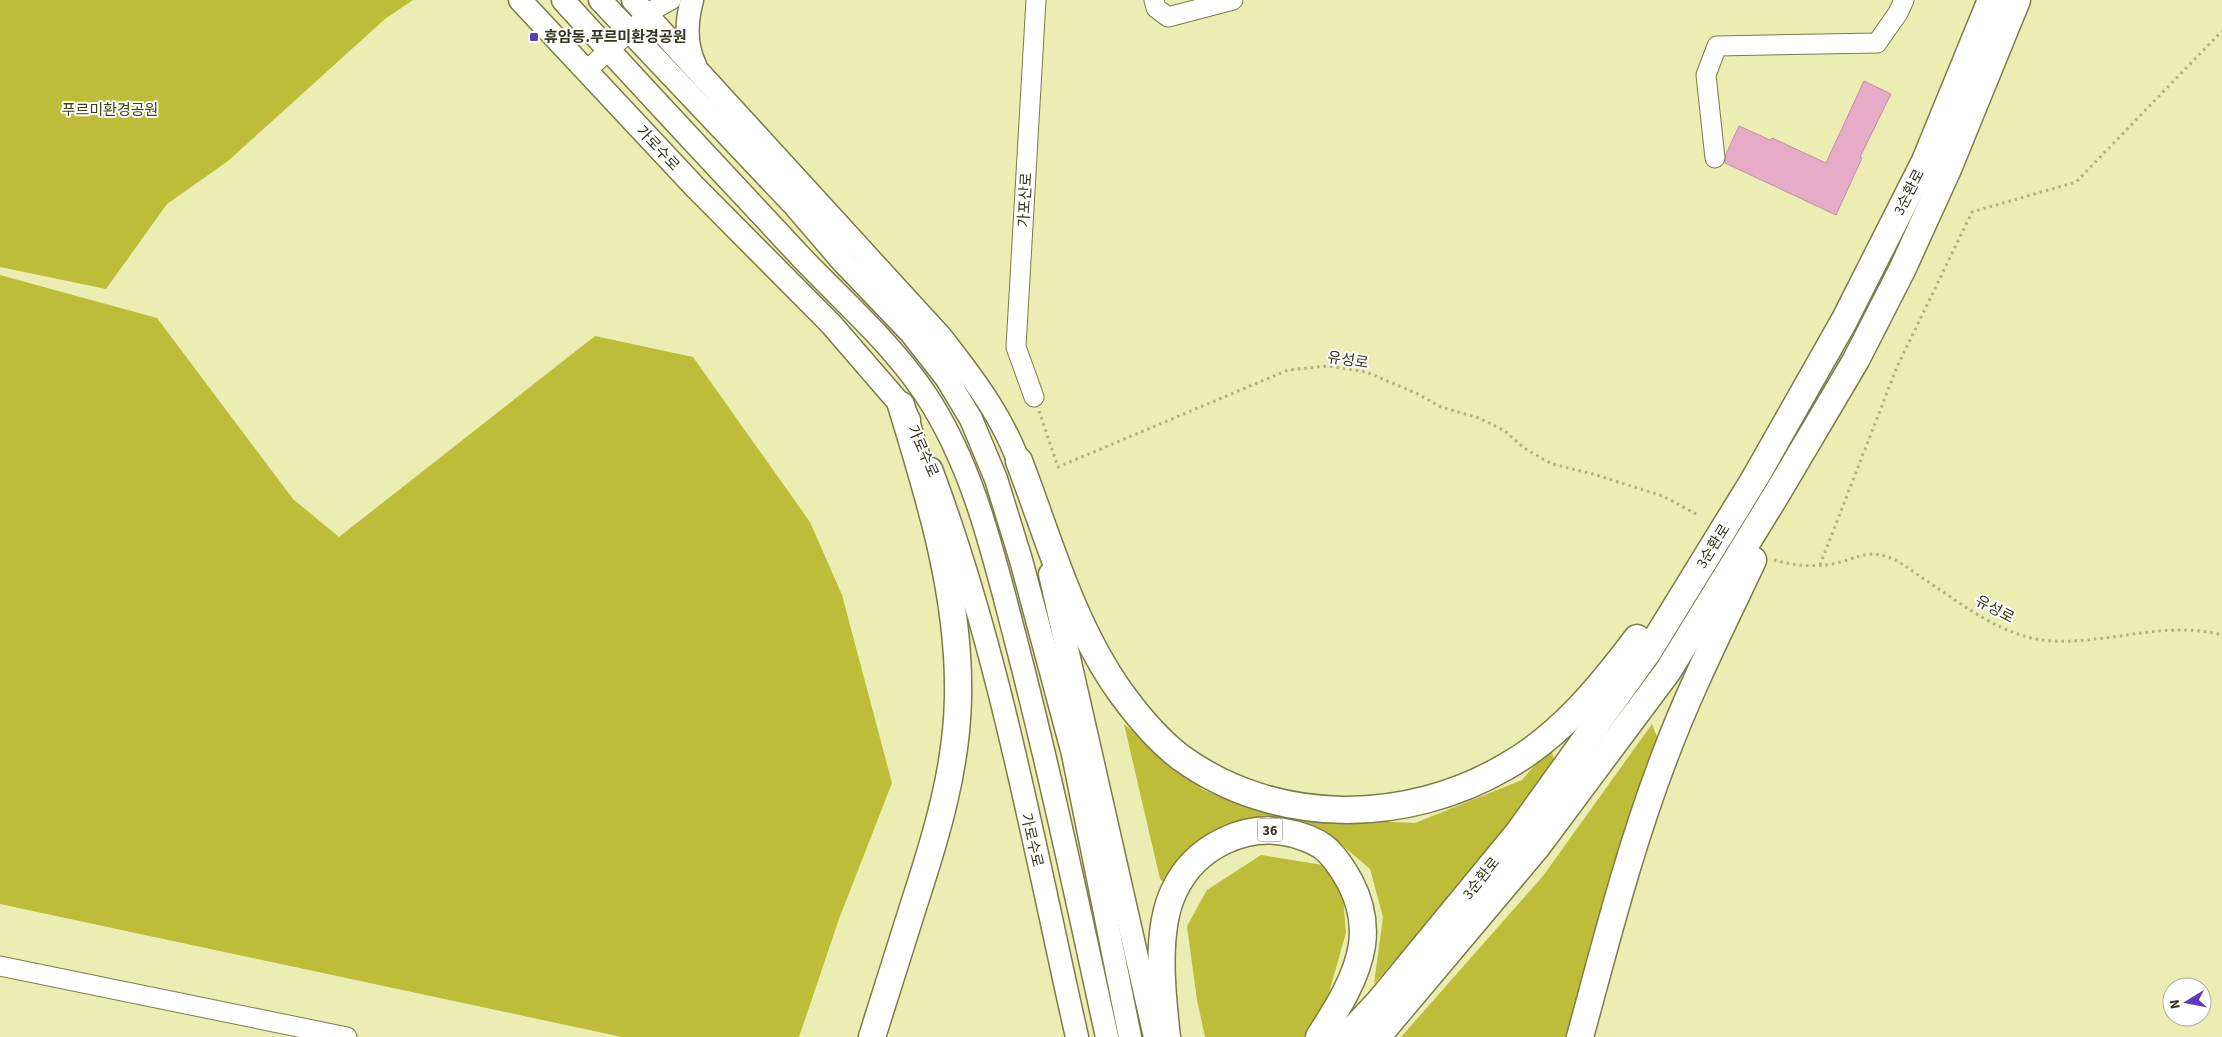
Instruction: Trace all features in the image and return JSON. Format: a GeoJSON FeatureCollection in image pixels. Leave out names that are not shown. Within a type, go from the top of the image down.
{"type":"FeatureCollection","features":[{"type":"Feature","properties":{"kind":"highway","name":"3순환로"},"geometry":{"type":"LineString","coordinates":[[1346,1037],[1379,1002],[1518,833],[1648,652],[1755,478],[1844,321],[1925,161],[1991,0]]}},
{"type":"Feature","properties":{"kind":"highway","name":"3순환로"},"geometry":{"type":"LineString","coordinates":[[1377,1037],[1395,1018],[1536,848],[1668,670],[1856,360],[1902,270],[1948,169],[2017,0]]}},
{"type":"Feature","properties":{"kind":"highway"},"geometry":{"type":"LineString","coordinates":[[872,1037],[940,821],[953,751],[958,697],[951,607],[942,552],[902,405]]}},
{"type":"Feature","properties":{"kind":"highway"},"geometry":{"type":"LineString","coordinates":[[1580,1037],[1638,831],[1666,752],[1684,709],[1814,431]]}},
{"type":"Feature","properties":{"kind":"highway"},"geometry":{"type":"LineString","coordinates":[[1019,461],[1065,583],[1090,642],[1122,694],[1146,724],[1179,756],[1211,777],[1226,784],[1245,792],[1292,805],[1342,810],[1376,809],[1432,798],[1492,774],[1531,750],[1577,710],[1601,684],[1755,478]]}},
{"type":"Feature","properties":{"kind":"highway","name":"36"},"geometry":{"type":"LineString","coordinates":[[1167,1037],[1162,948],[1173,892],[1191,866],[1211,848],[1237,836],[1259,830],[1279,831],[1297,835],[1314,841],[1327,850],[1341,867],[1358,902],[1362,935],[1358,962],[1340,1002],[1319,1037]]}},
{"type":"Feature","properties":{"kind":"main road","name":"가로수로"},"geometry":{"type":"LineString","coordinates":[[520,0],[695,187],[849,344],[902,405],[926,454],[947,511],[992,659],[1077,1037]]}},
{"type":"Feature","properties":{"kind":"main road","name":"가로수로"},"geometry":{"type":"LineString","coordinates":[[563,0],[820,276],[889,346],[925,393],[948,433],[969,481],[996,564],[1047,760],[1107,1037]]}},
{"type":"Feature","properties":{"kind":"main road"},"geometry":{"type":"LineString","coordinates":[[600,0],[795,206],[843,262],[911,333],[947,378],[971,419],[996,479],[1021,560],[1072,754],[1130,1037]]}},
{"type":"Feature","properties":{"kind":"main road"},"geometry":{"type":"LineString","coordinates":[[692,0],[687,31],[690,56],[698,72],[795,206]]}},
{"type":"Feature","properties":{"kind":"main road"},"geometry":{"type":"LineString","coordinates":[[640,8],[941,337],[967,370],[1019,461],[1058,604],[1156,1037]]}},
{"type":"Feature","properties":{"kind":"main road"},"geometry":{"type":"LineString","coordinates":[[788,280],[858,314],[902,405]]}},
{"type":"Feature","properties":{"kind":"street"},"geometry":{"type":"LineString","coordinates":[[586,71],[630,31],[640,8],[671,0]]}},
{"type":"Feature","properties":{"kind":"street","name":"가포산로"},"geometry":{"type":"LineString","coordinates":[[1034,397],[1016,347],[1036,0]]}},
{"type":"Feature","properties":{"kind":"street"},"geometry":{"type":"LineString","coordinates":[[1154,0],[1156,8],[1168,17],[1233,0]]}},
{"type":"Feature","properties":{"kind":"street"},"geometry":{"type":"LineString","coordinates":[[1715,158],[1706,74],[1717,46],[1877,43],[1898,13],[1904,0]]}},
{"type":"Feature","properties":{"kind":"street"},"geometry":{"type":"LineString","coordinates":[[0,966],[347,1037]]}},
{"type":"Feature","properties":{"kind":"path"},"geometry":{"type":"LineString","coordinates":[[1820,565],[1897,367],[1972,212],[2076,182],[2222,31]]}},
{"type":"Feature","properties":{"kind":"path","name":"유성로"},"geometry":{"type":"LineString","coordinates":[[1034,397],[1058,467],[1288,370],[1328,366],[1366,372],[1416,393],[1441,407],[1479,418],[1506,430],[1524,448],[1552,464],[1663,496],[1696,514]]}},
{"type":"Feature","properties":{"kind":"path","name":"유성로"},"geometry":{"type":"LineString","coordinates":[[1774,560],[1796,566],[1820,565],[1840,562],[1862,554],[1880,554],[1895,559],[1972,611],[2026,637],[2052,641],[2076,640],[2154,631],[2185,630],[2208,631],[2222,635]]}},
{"type":"Feature","properties":{"kind":"green space","name":"푸르미환경공원"},"geometry":{"type":"Polygon","coordinates":[[[0,0],[413,0],[385,19],[228,161],[167,204],[106,289],[0,267],[0,0]]]}},
{"type":"Feature","properties":{"kind":"green space"},"geometry":{"type":"Polygon","coordinates":[[[0,275],[157,318],[293,499],[339,537],[595,336],[693,357],[810,522],[842,595],[892,783],[839,919],[799,1037],[622,1037],[0,904],[0,275]]]}},
{"type":"Feature","properties":{"kind":"green space"},"geometry":{"type":"Polygon","coordinates":[[[1124,724],[1203,790],[1254,809],[1308,818],[1415,823],[1522,780],[1550,747],[1555,762],[1507,831],[1374,984],[1383,917],[1370,869],[1336,840],[1292,825],[1238,825],[1169,886],[1160,879],[1124,724]]]}},
{"type":"Feature","properties":{"kind":"green space"},"geometry":{"type":"Polygon","coordinates":[[[1652,724],[1659,742],[1621,851],[1567,1037],[1401,1037],[1543,876],[1652,724]]]}},
{"type":"Feature","properties":{"kind":"green space"},"geometry":{"type":"Polygon","coordinates":[[[1261,855],[1323,865],[1343,896],[1346,933],[1326,1003],[1304,1037],[1205,1037],[1197,1000],[1187,926],[1207,890],[1261,855]]]}},
{"type":"Feature","properties":{"kind":"building"},"geometry":{"type":"Polygon","coordinates":[[[1864,81],[1891,94],[1860,157],[1862,158],[1836,215],[1725,163],[1726,154],[1739,126],[1770,140],[1772,138],[1826,163],[1864,81]]]}},
{"type":"Feature","properties":{"kind":"place","name":"휴암동.푸르미환경공원"},"geometry":{"type":"Point","coordinates":[534,37]}}]}
